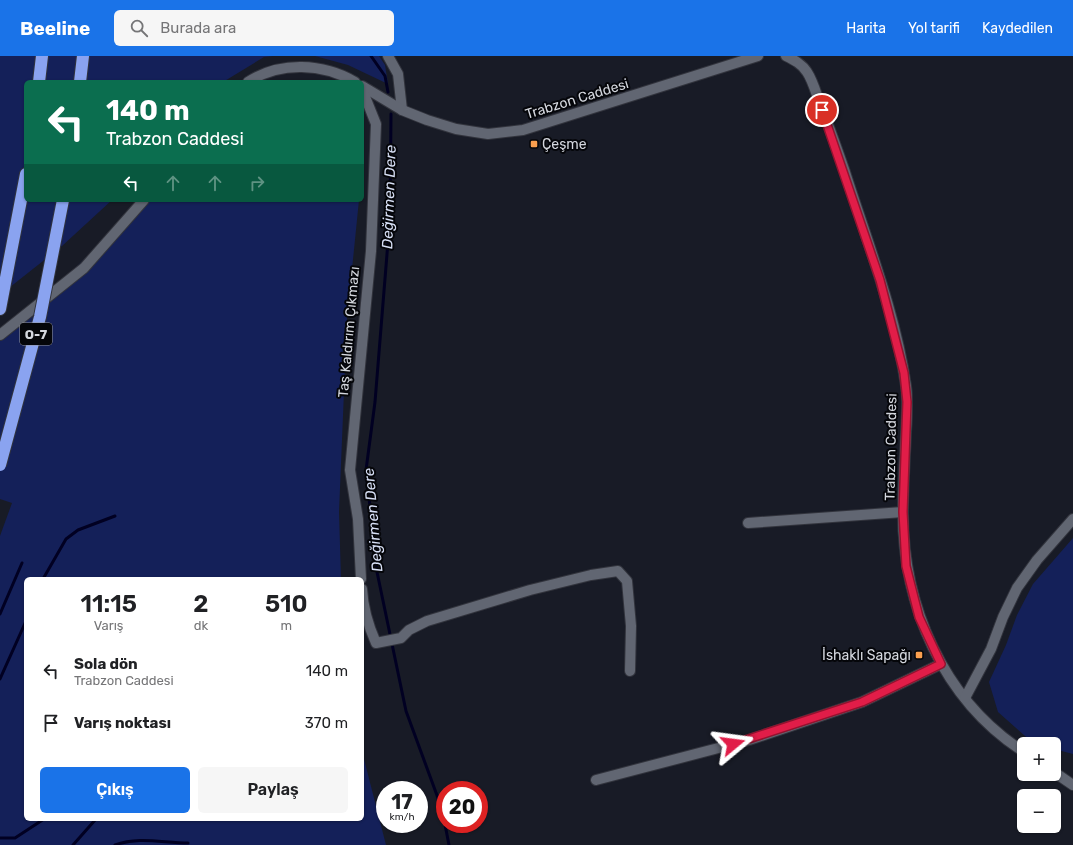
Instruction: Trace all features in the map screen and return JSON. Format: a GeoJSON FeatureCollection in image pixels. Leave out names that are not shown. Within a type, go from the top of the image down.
{"type":"FeatureCollection","features":[{"type":"Feature","properties":{"kind":"highway"},"geometry":{"type":"LineString","coordinates":[[39,80],[42,56]]}},
{"type":"Feature","properties":{"kind":"highway"},"geometry":{"type":"LineString","coordinates":[[80,80],[83,56]]}},
{"type":"Feature","properties":{"kind":"highway"},"geometry":{"type":"LineString","coordinates":[[0,309],[24,184]]}},
{"type":"Feature","properties":{"kind":"highway","name":"O-7"},"geometry":{"type":"LineString","coordinates":[[0,465],[40,317],[63,202]]}},
{"type":"Feature","properties":{"kind":"street"},"geometry":{"type":"LineString","coordinates":[[388,56],[398,74],[402,110]]}},
{"type":"Feature","properties":{"kind":"street","name":"Trabzon Caddesi"},"geometry":{"type":"LineString","coordinates":[[364,89],[402,110],[427,120],[462,130],[488,134],[523,130],[758,56]]}},
{"type":"Feature","properties":{"kind":"street","name":"Trabzon Caddesi"},"geometry":{"type":"LineString","coordinates":[[786,56],[800,64],[811,80],[834,138],[880,280],[904,373],[907,402],[903,512],[906,566],[919,617],[941,664],[965,698],[991,727],[1017,747]]}},
{"type":"Feature","properties":{"kind":"street"},"geometry":{"type":"LineString","coordinates":[[251,80],[257,76],[281,68],[310,66],[327,69],[352,80]]}},
{"type":"Feature","properties":{"kind":"street","name":"Taş Kaldırım Çıkmazı"},"geometry":{"type":"LineString","coordinates":[[362,577],[358,520],[350,470],[370,252],[376,124],[364,93]]}},
{"type":"Feature","properties":{"kind":"street"},"geometry":{"type":"LineString","coordinates":[[0,335],[84,268],[142,202]]}},
{"type":"Feature","properties":{"kind":"street"},"geometry":{"type":"LineString","coordinates":[[748,523],[903,512]]}},
{"type":"Feature","properties":{"kind":"street"},"geometry":{"type":"LineString","coordinates":[[965,698],[991,648],[1003,617],[1017,588],[1037,560],[1073,519]]}},
{"type":"Feature","properties":{"kind":"street"},"geometry":{"type":"LineString","coordinates":[[364,606],[369,628],[376,643],[398,638],[409,630],[427,621],[530,590],[591,575],[618,571],[627,581],[631,626],[630,671]]}},
{"type":"Feature","properties":{"kind":"street"},"geometry":{"type":"LineString","coordinates":[[596,780],[749,740],[862,702],[941,664]]}},
{"type":"Feature","properties":{"kind":"street"},"geometry":{"type":"LineString","coordinates":[[1061,777],[1073,785]]}},
{"type":"Feature","properties":{"kind":"shaded area"},"geometry":{"type":"Polygon","coordinates":[[[0,56],[273,56],[264,57],[226,80],[24,80],[24,202],[110,202],[62,246],[0,295],[0,56]]]}},
{"type":"Feature","properties":{"kind":"shaded area"},"geometry":{"type":"Polygon","coordinates":[[[315,56],[379,56],[385,65],[388,84],[348,65],[315,56]]]}},
{"type":"Feature","properties":{"kind":"shaded area"},"geometry":{"type":"Polygon","coordinates":[[[138,202],[359,202],[347,319],[339,512],[341,577],[24,577],[24,821],[364,821],[364,759],[376,806],[376,833],[383,833],[386,845],[0,845],[0,536],[12,503],[0,499],[0,331],[35,307],[102,242],[138,202]]]}},
{"type":"Feature","properties":{"kind":"shaded area"},"geometry":{"type":"Polygon","coordinates":[[[1073,538],[1073,754],[1061,751],[1061,737],[1026,737],[998,712],[989,682],[1006,645],[1017,615],[1033,584],[1073,538]]]}},
{"type":"Feature","properties":{"kind":"waterway","name":"Değirmen Dere"},"geometry":{"type":"LineString","coordinates":[[371,56],[385,76],[388,92]]}},
{"type":"Feature","properties":{"kind":"waterway","name":"Değirmen Dere"},"geometry":{"type":"LineString","coordinates":[[391,114],[390,217],[375,402],[366,470],[377,572],[406,711],[442,809],[449,845]]}},
{"type":"Feature","properties":{"kind":"waterway"},"geometry":{"type":"LineString","coordinates":[[44,577],[66,539],[78,530],[115,516]]}},
{"type":"Feature","properties":{"kind":"waterway"},"geometry":{"type":"LineString","coordinates":[[0,614],[22,563]]}},
{"type":"Feature","properties":{"kind":"waterway"},"geometry":{"type":"LineString","coordinates":[[0,679],[24,625]]}},
{"type":"Feature","properties":{"kind":"waterway"},"geometry":{"type":"LineString","coordinates":[[0,838],[15,838],[41,821]]}},
{"type":"Feature","properties":{"kind":"waterway"},"geometry":{"type":"LineString","coordinates":[[73,845],[94,821]]}},
{"type":"Feature","properties":{"kind":"waterway"},"geometry":{"type":"LineString","coordinates":[[115,845],[124,842],[142,840],[188,843]]}},
{"type":"Feature","properties":{"kind":"place","name":"Çeşme"},"geometry":{"type":"Point","coordinates":[534,144]}},
{"type":"Feature","properties":{"kind":"place","name":"İshaklı Sapağı"},"geometry":{"type":"Point","coordinates":[919,655]}},
{"type":"Feature","properties":{"kind":"route"},"geometry":{"type":"LineString","coordinates":[[733,744],[862,702],[941,664],[930,644],[919,617],[906,566],[903,512],[907,402],[904,373],[880,280],[834,138],[822,110]]}}]}
